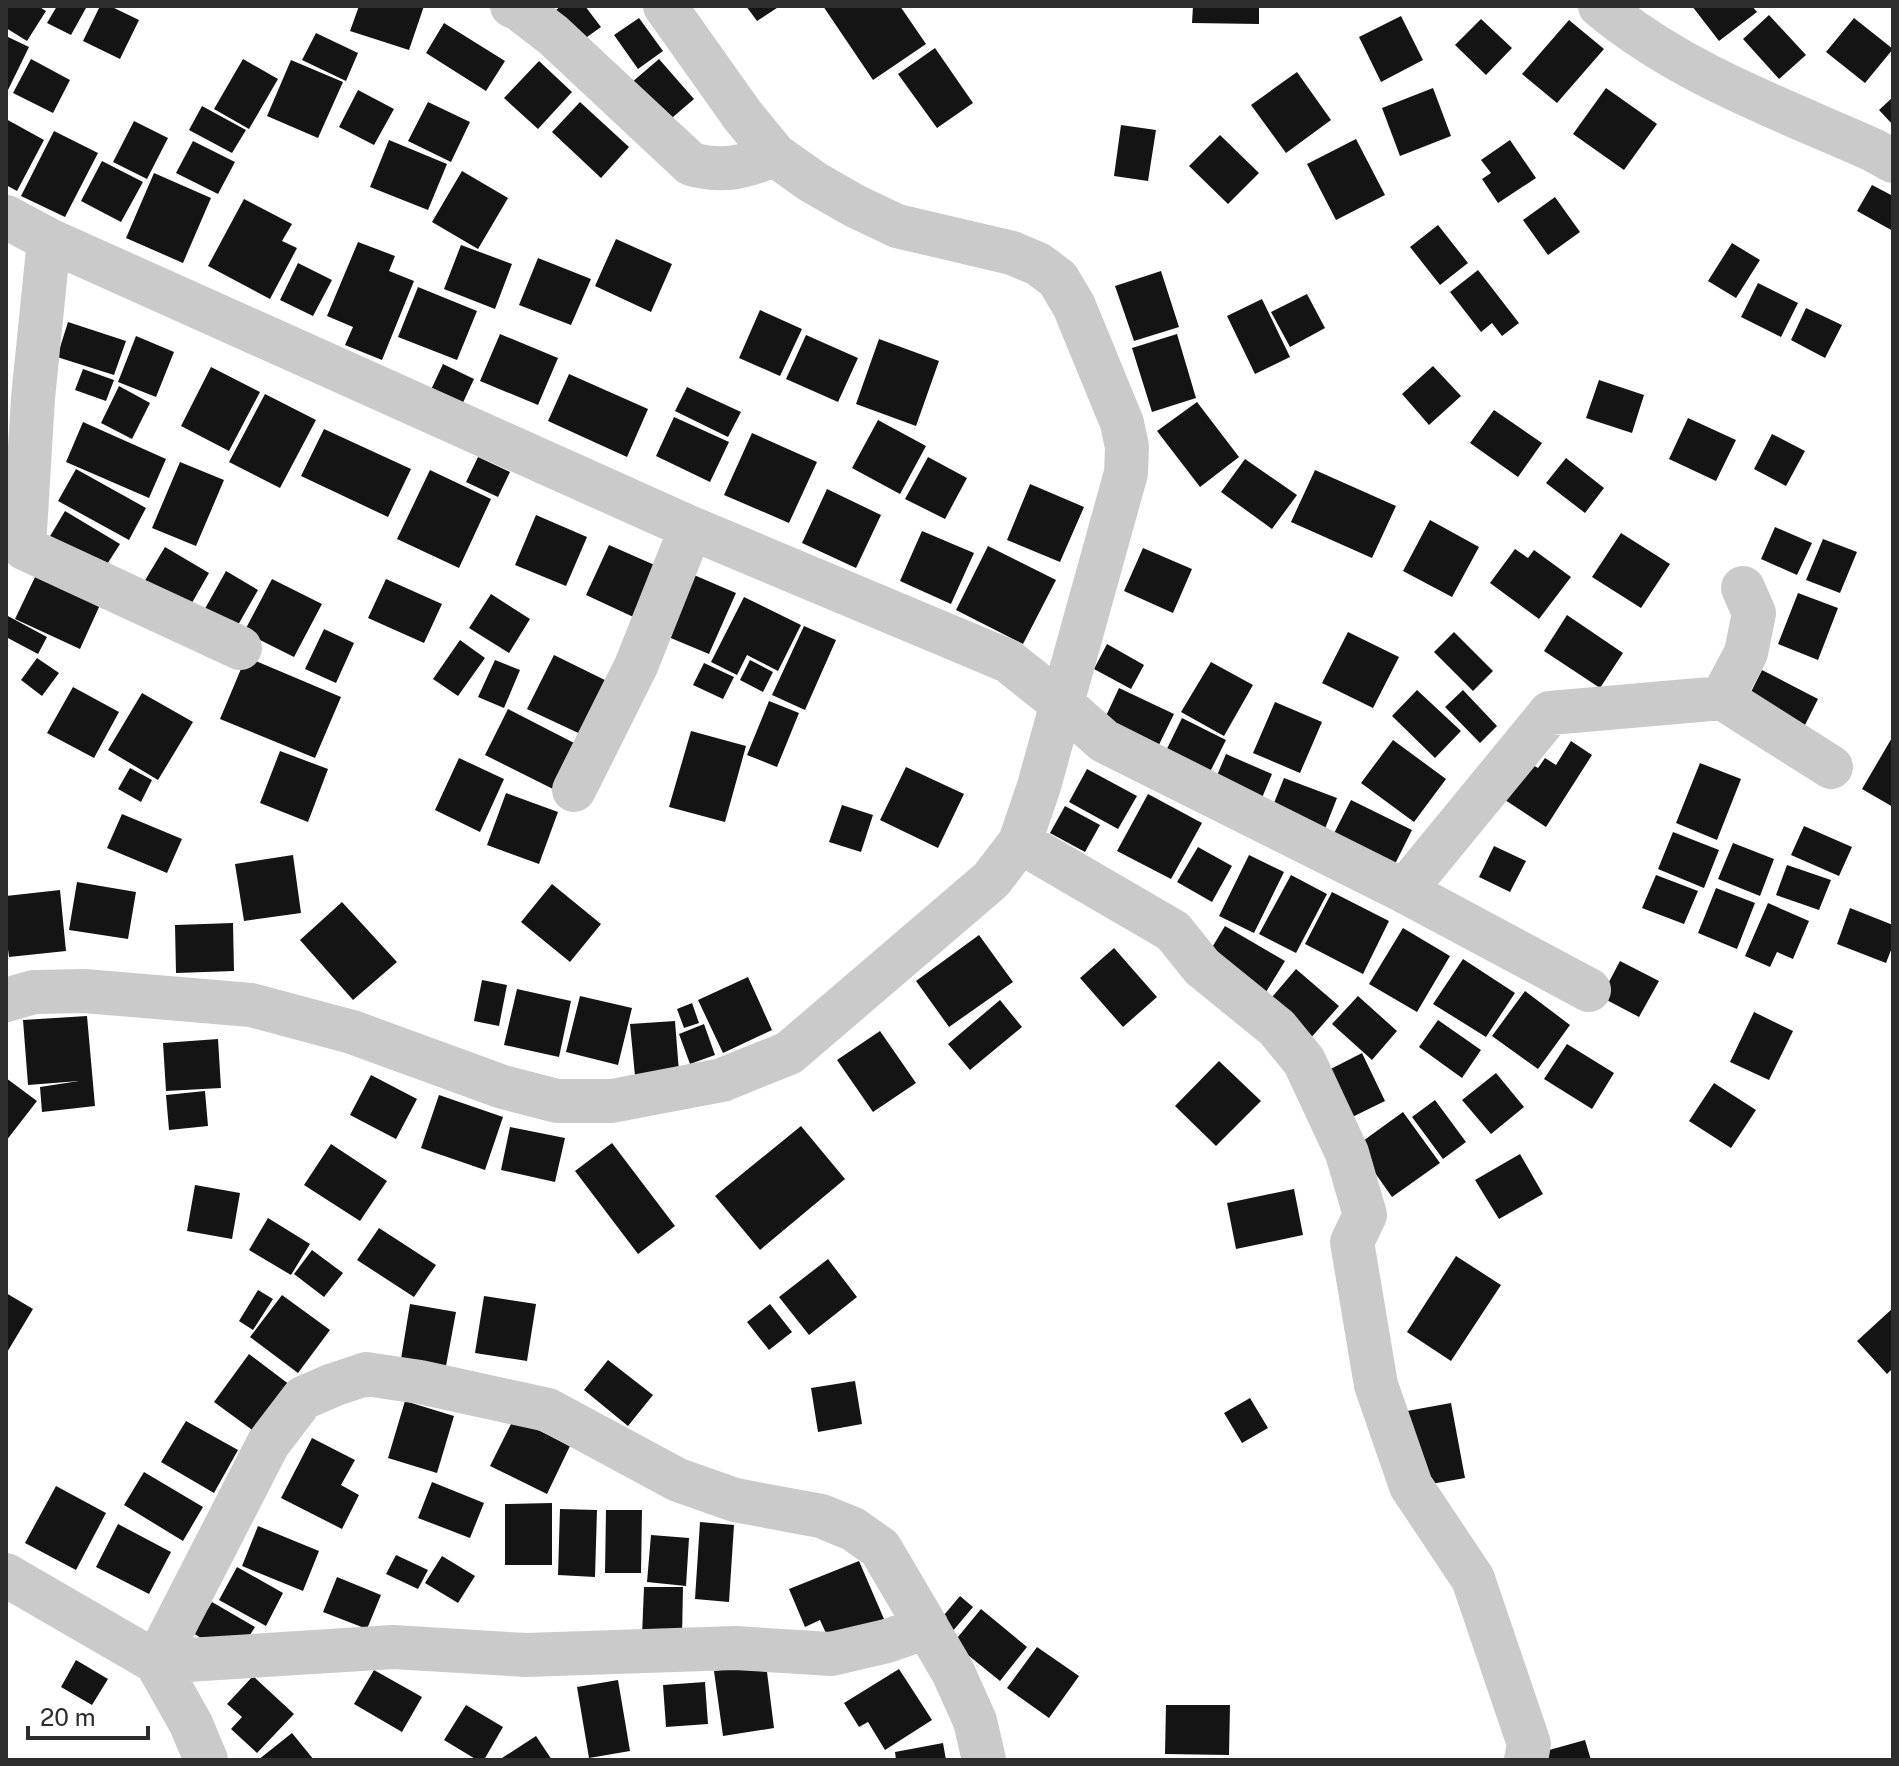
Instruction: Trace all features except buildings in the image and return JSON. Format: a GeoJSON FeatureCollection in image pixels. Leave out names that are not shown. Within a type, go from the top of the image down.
{"type":"FeatureCollection","features":[{"type":"Feature","properties":{"kind":"street"},"geometry":{"type":"LineString","coordinates":[[512,6],[553,35],[691,164],[710,169],[746,166],[775,155]]}},
{"type":"Feature","properties":{"kind":"street"},"geometry":{"type":"LineString","coordinates":[[6,1000],[34,992],[84,991],[251,1005],[352,1032],[503,1087],[557,1101],[612,1101],[722,1080],[789,1053],[991,880],[1020,842],[1039,786],[1126,473],[1127,447],[1122,423],[1074,306],[1058,279],[1038,264],[1012,253],[897,226],[823,188],[775,155],[743,116],[665,6]]}},
{"type":"Feature","properties":{"kind":"street"},"geometry":{"type":"LineString","coordinates":[[1623,12],[1694,70],[1893,161]]}},
{"type":"Feature","properties":{"kind":"street"},"geometry":{"type":"LineString","coordinates":[[6,217],[49,240],[691,528],[1008,661],[1104,741],[1404,891],[1589,990]]}},
{"type":"Feature","properties":{"kind":"street"},"geometry":{"type":"LineString","coordinates":[[49,240],[33,398],[24,548],[240,648]]}},
{"type":"Feature","properties":{"kind":"street"},"geometry":{"type":"LineString","coordinates":[[574,790],[636,666],[691,528]]}},
{"type":"Feature","properties":{"kind":"street"},"geometry":{"type":"LineString","coordinates":[[1722,698],[1746,653],[1749,640],[1754,613],[1743,588]]}},
{"type":"Feature","properties":{"kind":"street"},"geometry":{"type":"LineString","coordinates":[[1404,891],[1550,713],[1722,698],[1831,767]]}},
{"type":"Feature","properties":{"kind":"street"},"geometry":{"type":"LineString","coordinates":[[1020,842],[1173,931],[1202,967],[1277,1028],[1304,1061],[1347,1153],[1365,1215],[1352,1242],[1376,1385],[1411,1486],[1473,1579],[1529,1744],[1526,1760]]}},
{"type":"Feature","properties":{"kind":"street"},"geometry":{"type":"LineString","coordinates":[[156,1662],[268,1444],[303,1398],[366,1374],[420,1382],[548,1410],[678,1480],[735,1500],[821,1516],[853,1529],[880,1548],[953,1672],[975,1721],[984,1760]]}},
{"type":"Feature","properties":{"kind":"street"},"geometry":{"type":"LineString","coordinates":[[6,1575],[156,1662],[191,1724],[206,1760]]}},
{"type":"Feature","properties":{"kind":"street"},"geometry":{"type":"LineString","coordinates":[[156,1662],[393,1647],[526,1655],[735,1648],[831,1654],[887,1641],[927,1627]]}}]}
